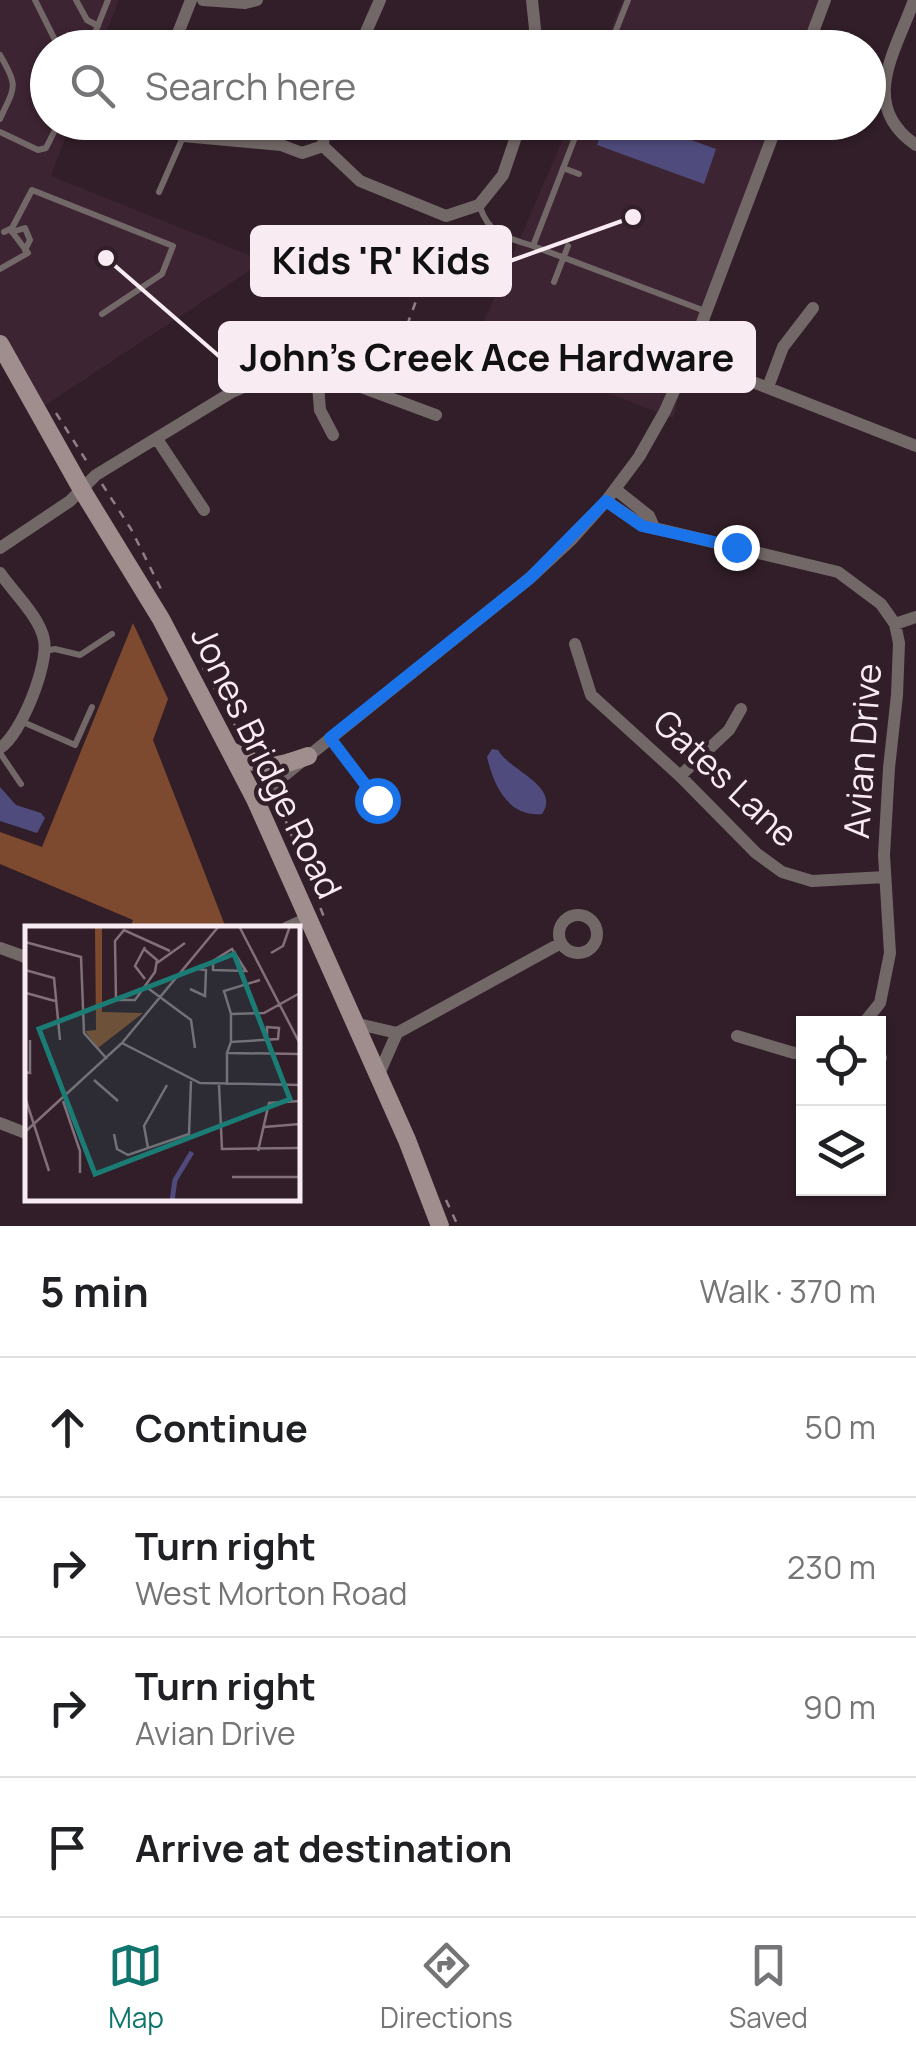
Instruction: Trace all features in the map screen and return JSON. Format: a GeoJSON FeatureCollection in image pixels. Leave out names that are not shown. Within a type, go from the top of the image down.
{"type":"FeatureCollection","features":[{"type":"Feature","properties":{"kind":"main road","name":"Jones Bridge Road"},"geometry":{"type":"LineString","coordinates":[[0,344],[82,490],[239,750],[255,798],[440,1226]]}},
{"type":"Feature","properties":{"kind":"main road"},"geometry":{"type":"LineString","coordinates":[[239,750],[258,766],[276,768],[308,756]]}},
{"type":"Feature","properties":{"kind":"street"},"geometry":{"type":"LineString","coordinates":[[180,30],[191,0]]}},
{"type":"Feature","properties":{"kind":"street"},"geometry":{"type":"LineString","coordinates":[[202,0],[257,0]]}},
{"type":"Feature","properties":{"kind":"street"},"geometry":{"type":"LineString","coordinates":[[532,0],[535,30]]}},
{"type":"Feature","properties":{"kind":"street"},"geometry":{"type":"LineString","coordinates":[[814,30],[825,0]]}},
{"type":"Feature","properties":{"kind":"street"},"geometry":{"type":"LineString","coordinates":[[886,86],[914,0]]}},
{"type":"Feature","properties":{"kind":"street"},"geometry":{"type":"LineString","coordinates":[[366,30],[376,1]]}},
{"type":"Feature","properties":{"kind":"street"},"geometry":{"type":"LineString","coordinates":[[886,106],[891,123],[916,145]]}},
{"type":"Feature","properties":{"kind":"street"},"geometry":{"type":"LineString","coordinates":[[255,140],[281,144],[302,153],[323,146]]}},
{"type":"Feature","properties":{"kind":"street"},"geometry":{"type":"LineString","coordinates":[[323,146],[324,140]]}},
{"type":"Feature","properties":{"kind":"street"},"geometry":{"type":"LineString","coordinates":[[323,146],[360,181],[446,216],[479,205],[503,175],[514,140]]}},
{"type":"Feature","properties":{"kind":"street"},"geometry":{"type":"LineString","coordinates":[[255,798],[530,578],[606,501],[666,411],[771,140]]}},
{"type":"Feature","properties":{"kind":"street"},"geometry":{"type":"LineString","coordinates":[[768,387],[784,347],[813,308]]}},
{"type":"Feature","properties":{"kind":"street"},"geometry":{"type":"LineString","coordinates":[[690,357],[916,446]]}},
{"type":"Feature","properties":{"kind":"street"},"geometry":{"type":"LineString","coordinates":[[0,548],[70,502],[96,475],[232,392],[262,378],[290,371],[316,373],[436,414]]}},
{"type":"Feature","properties":{"kind":"street"},"geometry":{"type":"LineString","coordinates":[[316,373],[320,410],[333,435]]}},
{"type":"Feature","properties":{"kind":"street"},"geometry":{"type":"LineString","coordinates":[[157,438],[204,510]]}},
{"type":"Feature","properties":{"kind":"street"},"geometry":{"type":"LineString","coordinates":[[615,489],[649,516],[653,526]]}},
{"type":"Feature","properties":{"kind":"street","name":"Avian Drive"},"geometry":{"type":"LineString","coordinates":[[606,501],[642,526],[838,572],[880,604],[894,624],[899,642],[898,695],[889,768],[885,877],[890,953],[880,1003],[869,1016]]}},
{"type":"Feature","properties":{"kind":"street"},"geometry":{"type":"LineString","coordinates":[[0,573],[44,638],[44,651],[22,721],[0,751]]}},
{"type":"Feature","properties":{"kind":"street"},"geometry":{"type":"LineString","coordinates":[[894,624],[916,616]]}},
{"type":"Feature","properties":{"kind":"street","name":"Gates Lane"},"geometry":{"type":"LineString","coordinates":[[576,644],[591,695],[680,776],[756,854],[782,872],[812,880],[885,877]]}},
{"type":"Feature","properties":{"kind":"street"},"geometry":{"type":"LineString","coordinates":[[680,776],[729,730],[741,708]]}},
{"type":"Feature","properties":{"kind":"street"},"geometry":{"type":"LineString","coordinates":[[290,926],[308,918]]}},
{"type":"Feature","properties":{"kind":"street"},"geometry":{"type":"LineString","coordinates":[[378,1076],[397,1033],[560,943]]}},
{"type":"Feature","properties":{"kind":"street"},"geometry":{"type":"LineString","coordinates":[[0,948],[25,957]]}},
{"type":"Feature","properties":{"kind":"street"},"geometry":{"type":"LineString","coordinates":[[354,1023],[397,1033]]}},
{"type":"Feature","properties":{"kind":"street"},"geometry":{"type":"LineString","coordinates":[[737,1036],[796,1054]]}},
{"type":"Feature","properties":{"kind":"street"},"geometry":{"type":"LineString","coordinates":[[0,1123],[25,1133]]}},
{"type":"Feature","properties":{"kind":"lane"},"geometry":{"type":"LineString","coordinates":[[35,0],[50,30]]}},
{"type":"Feature","properties":{"kind":"lane"},"geometry":{"type":"LineString","coordinates":[[76,0],[87,20],[98,26]]}},
{"type":"Feature","properties":{"kind":"lane"},"geometry":{"type":"LineString","coordinates":[[96,30],[108,0]]}},
{"type":"Feature","properties":{"kind":"lane"},"geometry":{"type":"LineString","coordinates":[[617,30],[628,0]]}},
{"type":"Feature","properties":{"kind":"lane"},"geometry":{"type":"LineString","coordinates":[[0,55],[14,79],[0,119]]}},
{"type":"Feature","properties":{"kind":"lane"},"geometry":{"type":"LineString","coordinates":[[0,132],[38,150],[46,148],[50,140]]}},
{"type":"Feature","properties":{"kind":"lane"},"geometry":{"type":"LineString","coordinates":[[159,192],[180,140]]}},
{"type":"Feature","properties":{"kind":"lane"},"geometry":{"type":"LineString","coordinates":[[281,144],[282,140]]}},
{"type":"Feature","properties":{"kind":"lane"},"geometry":{"type":"LineString","coordinates":[[533,246],[573,140]]}},
{"type":"Feature","properties":{"kind":"lane"},"geometry":{"type":"LineString","coordinates":[[563,168],[579,174]]}},
{"type":"Feature","properties":{"kind":"lane"},"geometry":{"type":"LineString","coordinates":[[9,231],[32,190],[173,246],[162,274],[102,314]]}},
{"type":"Feature","properties":{"kind":"lane"},"geometry":{"type":"LineString","coordinates":[[479,205],[486,223],[498,234],[707,312]]}},
{"type":"Feature","properties":{"kind":"lane"},"geometry":{"type":"LineString","coordinates":[[9,231],[25,228],[30,240],[25,250]]}},
{"type":"Feature","properties":{"kind":"lane"},"geometry":{"type":"LineString","coordinates":[[0,269],[28,254],[9,231]]}},
{"type":"Feature","properties":{"kind":"lane"},"geometry":{"type":"LineString","coordinates":[[554,282],[568,246]]}},
{"type":"Feature","properties":{"kind":"lane"},"geometry":{"type":"LineString","coordinates":[[44,651],[55,649],[80,656],[112,634]]}},
{"type":"Feature","properties":{"kind":"lane"},"geometry":{"type":"LineString","coordinates":[[22,721],[75,745],[92,707]]}},
{"type":"Feature","properties":{"kind":"lane"},"geometry":{"type":"LineString","coordinates":[[330,738],[377,800]]}},
{"type":"Feature","properties":{"kind":"lane"},"geometry":{"type":"LineString","coordinates":[[0,751],[21,784]]}},
{"type":"Feature","properties":{"kind":"path"},"geometry":{"type":"LineString","coordinates":[[396,355],[416,302],[408,285],[400,280],[403,270],[396,262],[396,254],[404,237],[422,227]]}},
{"type":"Feature","properties":{"kind":"path"},"geometry":{"type":"LineString","coordinates":[[50,403],[131,529],[165,597]]}},
{"type":"Feature","properties":{"kind":"path"},"geometry":{"type":"LineString","coordinates":[[202,664],[239,750]]}},
{"type":"Feature","properties":{"kind":"shaded area"},"geometry":{"type":"Polygon","coordinates":[[[0,0],[119,0],[107,30],[30,30],[30,140],[65,140],[51,176],[264,261],[32,414],[0,361],[0,0]]]}},
{"type":"Feature","properties":{"kind":"shaded area"},"geometry":{"type":"Polygon","coordinates":[[[623,0],[820,0],[809,30],[610,30],[623,0]]]}},
{"type":"Feature","properties":{"kind":"shaded area"},"geometry":{"type":"Polygon","coordinates":[[[563,140],[768,140],[673,418],[475,342],[563,140]]]}},
{"type":"Feature","properties":{"kind":"shaded area"},"geometry":{"type":"Polygon","coordinates":[[[599,140],[691,140],[716,149],[704,184],[597,145],[599,140]]]}},
{"type":"Feature","properties":{"kind":"shaded area"},"geometry":{"type":"Polygon","coordinates":[[[133,623],[168,699],[153,740],[225,926],[131,926],[133,920],[0,864],[0,832],[42,847],[133,623]]]}},
{"type":"Feature","properties":{"kind":"shaded area"},"geometry":{"type":"Polygon","coordinates":[[[492,749],[540,787],[546,804],[542,814],[520,810],[504,798],[487,757],[492,749]]]}},
{"type":"Feature","properties":{"kind":"shaded area"},"geometry":{"type":"Polygon","coordinates":[[[0,787],[16,805],[41,813],[45,818],[37,833],[0,821],[0,787]]]}},
{"type":"Feature","properties":{"kind":"place","name":"Kids 'R' Kids"},"geometry":{"type":"Point","coordinates":[633,217]}},
{"type":"Feature","properties":{"kind":"place","name":"John's Creek Ace Hardware"},"geometry":{"type":"Point","coordinates":[106,258]}},
{"type":"Feature","properties":{"kind":"route"},"geometry":{"type":"LineString","coordinates":[[377,800],[330,738],[530,578],[606,501],[642,526],[736,547]]}}]}
